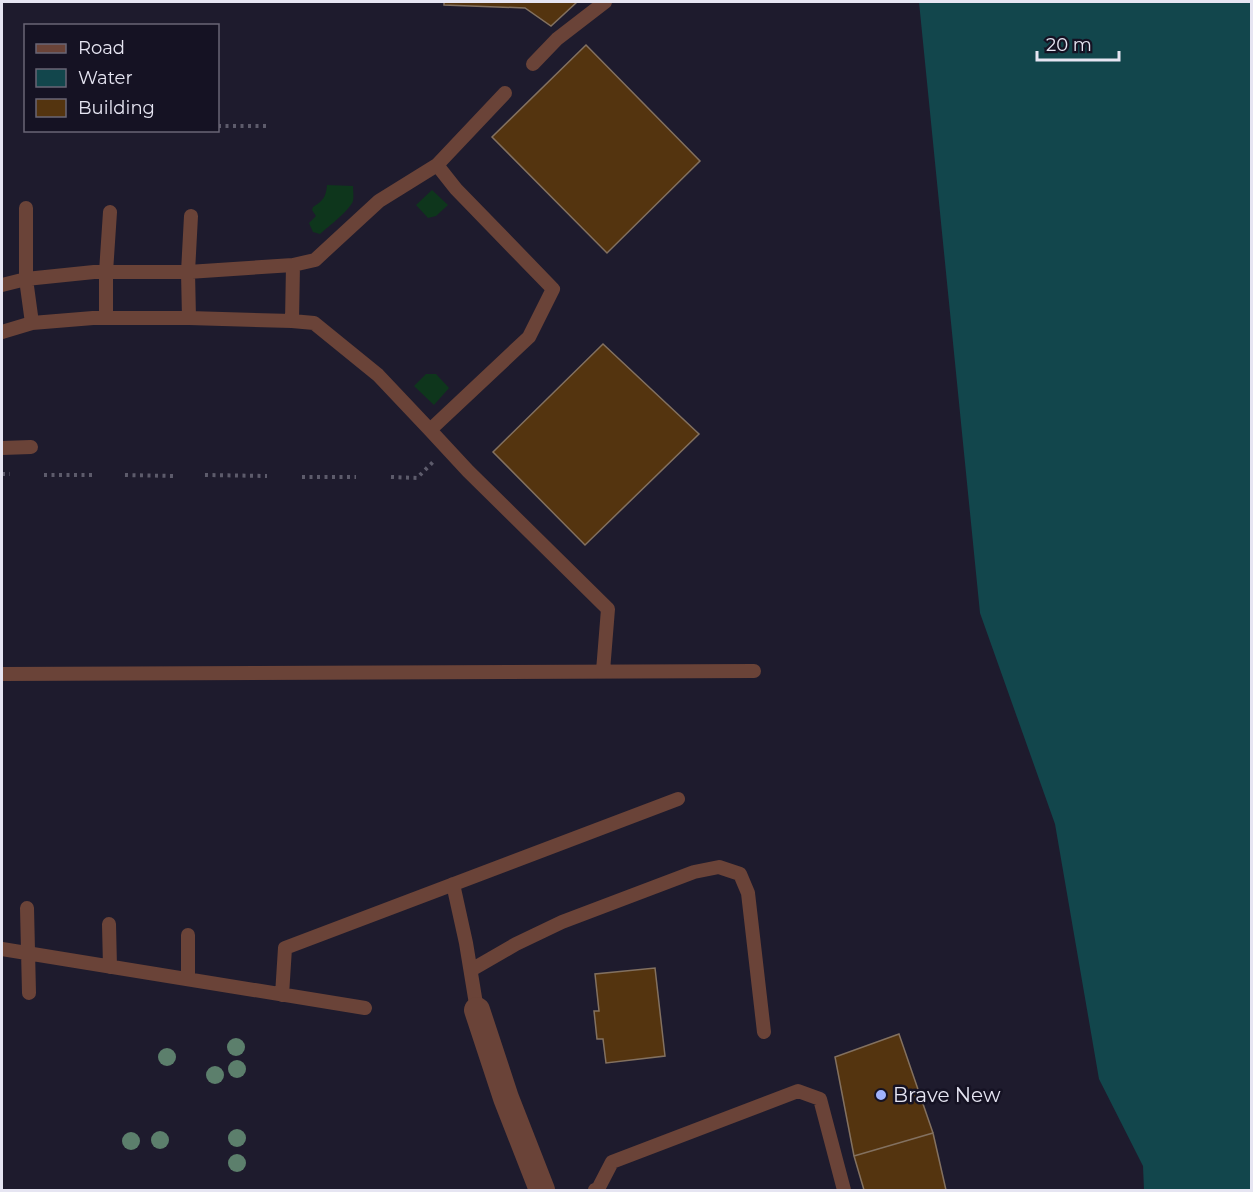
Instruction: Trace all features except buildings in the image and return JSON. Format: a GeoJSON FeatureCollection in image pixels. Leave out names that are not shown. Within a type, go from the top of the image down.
{"type":"FeatureCollection","features":[{"type":"Feature","properties":{"kind":"street"},"geometry":{"type":"LineString","coordinates":[[477,1010],[506,1098],[542,1191]]}},
{"type":"Feature","properties":{"kind":"lane"},"geometry":{"type":"LineString","coordinates":[[533,64],[557,39],[605,2]]}},
{"type":"Feature","properties":{"kind":"lane"},"geometry":{"type":"LineString","coordinates":[[2,285],[26,279],[94,272],[188,272],[293,265],[315,260],[379,201],[437,165],[505,93]]}},
{"type":"Feature","properties":{"kind":"lane"},"geometry":{"type":"LineString","coordinates":[[430,430],[529,337],[553,289],[456,189],[437,165]]}},
{"type":"Feature","properties":{"kind":"lane"},"geometry":{"type":"LineString","coordinates":[[26,208],[26,279],[32,323]]}},
{"type":"Feature","properties":{"kind":"lane"},"geometry":{"type":"LineString","coordinates":[[106,318],[110,212]]}},
{"type":"Feature","properties":{"kind":"lane"},"geometry":{"type":"LineString","coordinates":[[189,318],[188,272],[191,216]]}},
{"type":"Feature","properties":{"kind":"lane"},"geometry":{"type":"LineString","coordinates":[[292,321],[293,265]]}},
{"type":"Feature","properties":{"kind":"lane"},"geometry":{"type":"LineString","coordinates":[[2,332],[32,323],[106,318],[189,318],[314,323],[378,375],[468,471],[608,609],[603,671]]}},
{"type":"Feature","properties":{"kind":"lane"},"geometry":{"type":"LineString","coordinates":[[2,448],[31,447]]}},
{"type":"Feature","properties":{"kind":"lane"},"geometry":{"type":"LineString","coordinates":[[2,674],[754,671]]}},
{"type":"Feature","properties":{"kind":"lane"},"geometry":{"type":"LineString","coordinates":[[282,995],[285,948],[678,799]]}},
{"type":"Feature","properties":{"kind":"lane"},"geometry":{"type":"LineString","coordinates":[[471,970],[516,944],[562,922],[694,872],[719,867],[740,874],[748,894],[765,1032]]}},
{"type":"Feature","properties":{"kind":"lane"},"geometry":{"type":"LineString","coordinates":[[453,884],[477,1010]]}},
{"type":"Feature","properties":{"kind":"lane"},"geometry":{"type":"LineString","coordinates":[[27,908],[28,993]]}},
{"type":"Feature","properties":{"kind":"lane"},"geometry":{"type":"LineString","coordinates":[[109,924],[110,967]]}},
{"type":"Feature","properties":{"kind":"lane"},"geometry":{"type":"LineString","coordinates":[[188,935],[188,979]]}},
{"type":"Feature","properties":{"kind":"lane"},"geometry":{"type":"LineString","coordinates":[[2,949],[365,1008]]}},
{"type":"Feature","properties":{"kind":"lane"},"geometry":{"type":"LineString","coordinates":[[597,1190],[612,1162],[798,1092],[820,1099],[844,1191]]}},
{"type":"Feature","properties":{"kind":"path"},"geometry":{"type":"LineString","coordinates":[[219,126],[270,126]]}},
{"type":"Feature","properties":{"kind":"path"},"geometry":{"type":"LineString","coordinates":[[391,477],[417,478],[434,462]]}},
{"type":"Feature","properties":{"kind":"path"},"geometry":{"type":"LineString","coordinates":[[2,474],[10,474]]}},
{"type":"Feature","properties":{"kind":"path"},"geometry":{"type":"LineString","coordinates":[[45,475],[93,475]]}},
{"type":"Feature","properties":{"kind":"path"},"geometry":{"type":"LineString","coordinates":[[124,475],[173,476]]}},
{"type":"Feature","properties":{"kind":"path"},"geometry":{"type":"LineString","coordinates":[[205,476],[267,476]]}},
{"type":"Feature","properties":{"kind":"path"},"geometry":{"type":"LineString","coordinates":[[302,477],[356,477]]}},
{"type":"Feature","properties":{"kind":"shaded area"},"geometry":{"type":"Polygon","coordinates":[[[327,185],[353,186],[353,201],[343,214],[320,234],[313,232],[309,223],[316,216],[312,210],[313,207],[323,198],[327,185]]]}},
{"type":"Feature","properties":{"kind":"shaded area"},"geometry":{"type":"Polygon","coordinates":[[[432,190],[448,205],[436,216],[428,218],[416,205],[432,190]]]}},
{"type":"Feature","properties":{"kind":"shaded area"},"geometry":{"type":"Polygon","coordinates":[[[426,374],[436,374],[449,388],[434,405],[414,386],[426,374]]]}},
{"type":"Feature","properties":{"kind":"water"},"geometry":{"type":"Polygon","coordinates":[[[919,2],[1251,2],[1251,1190],[1144,1190],[1143,1166],[1099,1079],[1055,824],[980,613],[919,2]]]}},
{"type":"Feature","properties":{"kind":"place","name":"Brave New"},"geometry":{"type":"Point","coordinates":[881,1095]}}]}
